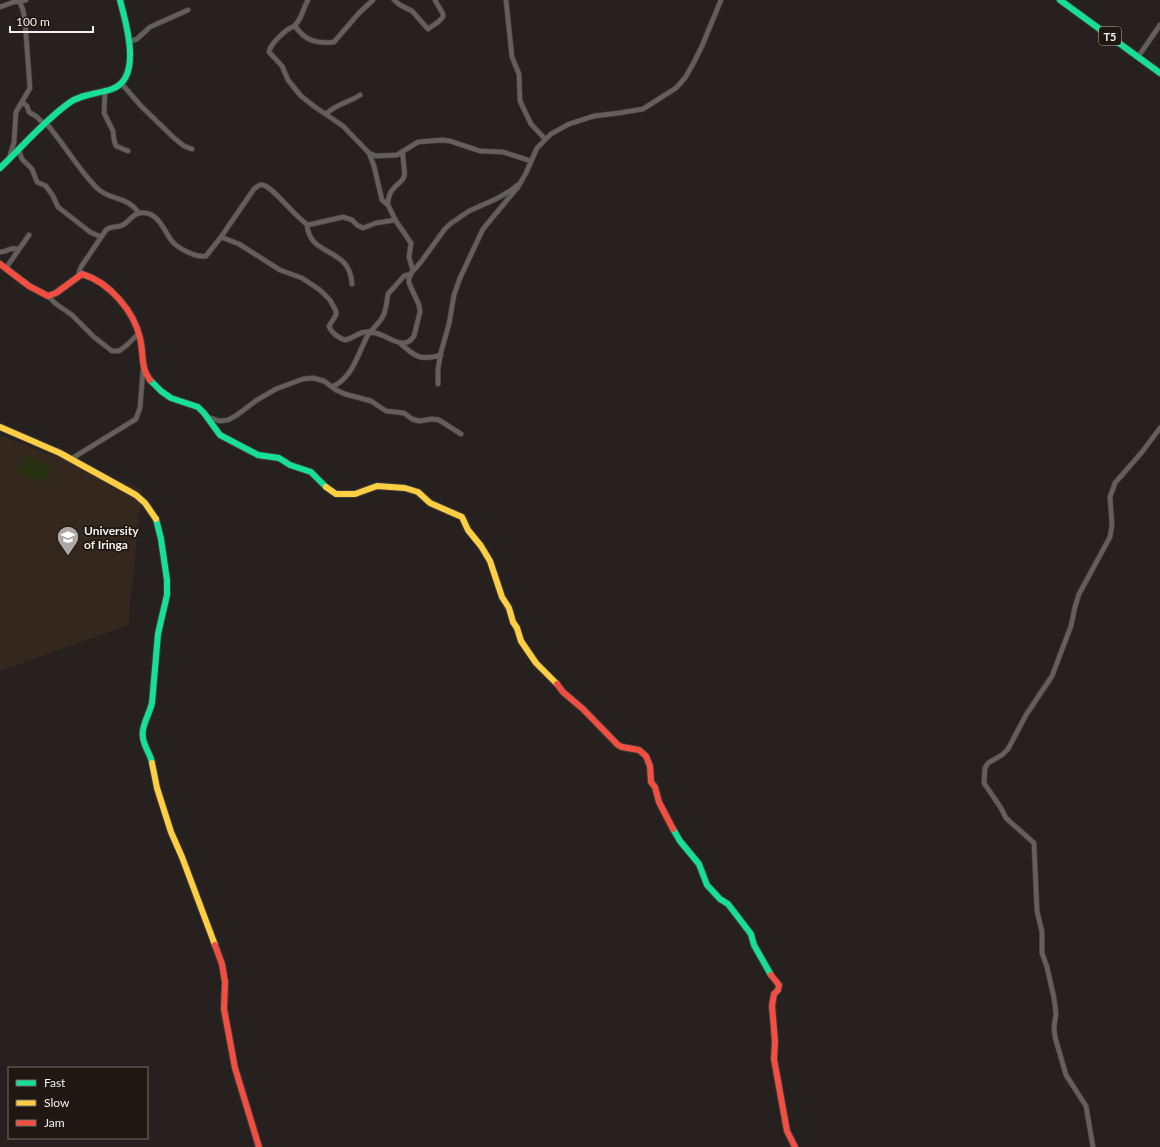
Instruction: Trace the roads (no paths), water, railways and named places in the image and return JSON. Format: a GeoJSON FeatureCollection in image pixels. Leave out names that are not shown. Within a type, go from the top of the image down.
{"type":"FeatureCollection","features":[{"type":"Feature","properties":{"kind":"main road"},"geometry":{"type":"LineString","coordinates":[[0,168],[70,102],[118,87],[122,84],[128,72],[128,42],[120,0]]}},
{"type":"Feature","properties":{"kind":"main road","name":"T5"},"geometry":{"type":"LineString","coordinates":[[1060,0],[1160,73]]}},
{"type":"Feature","properties":{"kind":"main road"},"geometry":{"type":"LineString","coordinates":[[0,264],[37,291],[48,296],[56,293],[80,275],[90,276],[100,283],[122,301],[132,318],[141,341],[141,358],[143,368],[151,381],[168,396],[192,404],[203,411],[210,424],[220,435],[258,455],[279,458],[290,465],[308,471],[315,475],[328,489],[336,494],[355,494],[372,487],[380,486],[405,488],[418,492],[430,502],[462,517],[468,530],[481,546],[490,561],[502,597],[509,608],[521,641],[536,663],[551,677],[563,692],[583,709],[616,743],[623,748],[636,749],[646,757],[652,772],[651,782],[655,787],[659,802],[667,819],[678,837],[699,864],[709,888],[720,899],[728,904],[751,934],[754,945],[779,985],[774,996],[772,1006],[775,1042],[774,1059],[787,1131],[795,1147]]}},
{"type":"Feature","properties":{"kind":"main road"},"geometry":{"type":"LineString","coordinates":[[0,427],[60,453],[140,498],[155,516],[167,580],[167,591],[158,634],[151,709],[143,726],[144,741],[151,757],[157,788],[171,832],[220,957],[225,982],[224,1008],[235,1068],[259,1147]]}},
{"type":"Feature","properties":{"kind":"street"},"geometry":{"type":"LineString","coordinates":[[0,7],[26,0]]}},
{"type":"Feature","properties":{"kind":"street"},"geometry":{"type":"LineString","coordinates":[[308,0],[295,26],[287,30],[269,49],[269,52],[282,66],[288,80],[301,96],[314,107],[343,126],[369,153],[374,166],[382,200],[388,205]]}},
{"type":"Feature","properties":{"kind":"street"},"geometry":{"type":"LineString","coordinates":[[295,26],[300,32],[315,42],[333,42],[373,0]]}},
{"type":"Feature","properties":{"kind":"street"},"geometry":{"type":"LineString","coordinates":[[394,0],[400,5],[414,12],[428,29],[438,22],[443,15],[435,0]]}},
{"type":"Feature","properties":{"kind":"street"},"geometry":{"type":"LineString","coordinates":[[506,0],[512,57],[519,74],[520,102],[531,124],[545,139]]}},
{"type":"Feature","properties":{"kind":"street"},"geometry":{"type":"LineString","coordinates":[[438,384],[438,369],[450,324],[455,291],[479,237],[486,225],[521,184],[537,148],[545,139],[580,119],[597,115],[643,109],[672,90],[685,78],[693,64],[721,0]]}},
{"type":"Feature","properties":{"kind":"street"},"geometry":{"type":"LineString","coordinates":[[9,159],[15,130],[15,115],[29,93],[30,88],[25,21],[23,10],[19,1]]}},
{"type":"Feature","properties":{"kind":"street"},"geometry":{"type":"LineString","coordinates":[[128,42],[138,39],[150,27],[188,10]]}},
{"type":"Feature","properties":{"kind":"street"},"geometry":{"type":"LineString","coordinates":[[1138,57],[1160,25]]}},
{"type":"Feature","properties":{"kind":"street"},"geometry":{"type":"LineString","coordinates":[[122,84],[141,106],[174,138],[184,146],[192,149]]}},
{"type":"Feature","properties":{"kind":"street"},"geometry":{"type":"LineString","coordinates":[[105,91],[104,113],[112,131],[116,146],[128,151]]}},
{"type":"Feature","properties":{"kind":"street"},"geometry":{"type":"LineString","coordinates":[[326,114],[338,104],[353,100],[360,95]]}},
{"type":"Feature","properties":{"kind":"street"},"geometry":{"type":"LineString","coordinates":[[22,102],[27,106],[29,112],[56,134],[78,167],[97,188],[102,192],[129,203],[139,213]]}},
{"type":"Feature","properties":{"kind":"street"},"geometry":{"type":"LineString","coordinates":[[369,153],[376,156],[397,155],[418,142],[442,140],[483,151],[503,152],[531,161]]}},
{"type":"Feature","properties":{"kind":"street"},"geometry":{"type":"LineString","coordinates":[[19,151],[22,159],[32,169],[36,182],[46,186],[58,207],[90,232],[101,237]]}},
{"type":"Feature","properties":{"kind":"street"},"geometry":{"type":"LineString","coordinates":[[400,343],[408,342],[414,336],[420,312],[419,305],[410,283],[412,272],[409,257],[411,243],[395,220],[388,205],[388,199],[393,189],[404,177],[403,151]]}},
{"type":"Feature","properties":{"kind":"street"},"geometry":{"type":"LineString","coordinates":[[80,275],[79,270],[109,227],[122,225],[133,215],[139,213],[146,213],[154,218],[164,227],[175,244],[197,256],[204,257],[221,237],[254,189],[262,184],[269,188],[307,225],[307,229],[314,244],[328,252],[335,254],[344,262],[350,273],[352,284]]}},
{"type":"Feature","properties":{"kind":"street"},"geometry":{"type":"LineString","coordinates":[[332,387],[346,377],[358,359],[368,335],[385,314],[388,305],[388,294],[404,276],[412,272],[421,262],[444,230],[456,220],[475,208],[496,199],[521,184]]}},
{"type":"Feature","properties":{"kind":"street"},"geometry":{"type":"LineString","coordinates":[[307,225],[344,217],[352,220],[357,226],[363,228],[376,223],[395,220]]}},
{"type":"Feature","properties":{"kind":"street"},"geometry":{"type":"LineString","coordinates":[[6,268],[29,235]]}},
{"type":"Feature","properties":{"kind":"street"},"geometry":{"type":"LineString","coordinates":[[221,237],[239,244],[280,270],[302,278],[320,290],[330,300],[335,308],[336,316],[329,326],[332,332],[345,340],[360,332],[370,332],[380,334],[400,343],[412,354],[419,357],[427,358],[441,354]]}},
{"type":"Feature","properties":{"kind":"street"},"geometry":{"type":"LineString","coordinates":[[0,252],[5,252],[10,248],[18,249]]}},
{"type":"Feature","properties":{"kind":"street"},"geometry":{"type":"LineString","coordinates":[[48,296],[56,304],[72,315],[94,337],[112,351],[119,351],[139,333]]}},
{"type":"Feature","properties":{"kind":"street"},"geometry":{"type":"LineString","coordinates":[[71,459],[136,419],[140,411],[143,368]]}},
{"type":"Feature","properties":{"kind":"street"},"geometry":{"type":"LineString","coordinates":[[206,417],[220,421],[232,418],[257,400],[276,389],[303,378],[322,380],[345,394],[368,400],[384,410],[404,413],[416,421],[432,419],[439,420],[461,434]]}},
{"type":"Feature","properties":{"kind":"street"},"geometry":{"type":"LineString","coordinates":[[1093,1147],[1086,1106],[1066,1074],[1055,1037],[1054,1027],[1056,1014],[1054,998],[1047,967],[1042,953],[1042,932],[1037,911],[1034,843],[1006,818],[984,783],[984,771],[988,763],[1008,750],[1026,715],[1052,676],[1071,626],[1079,594],[1110,537],[1112,525],[1110,497],[1115,483],[1142,452],[1160,428]]}},
{"type":"Feature","properties":{"kind":"place","name":"University of Iringa"},"geometry":{"type":"Point","coordinates":[68,556]}}]}
